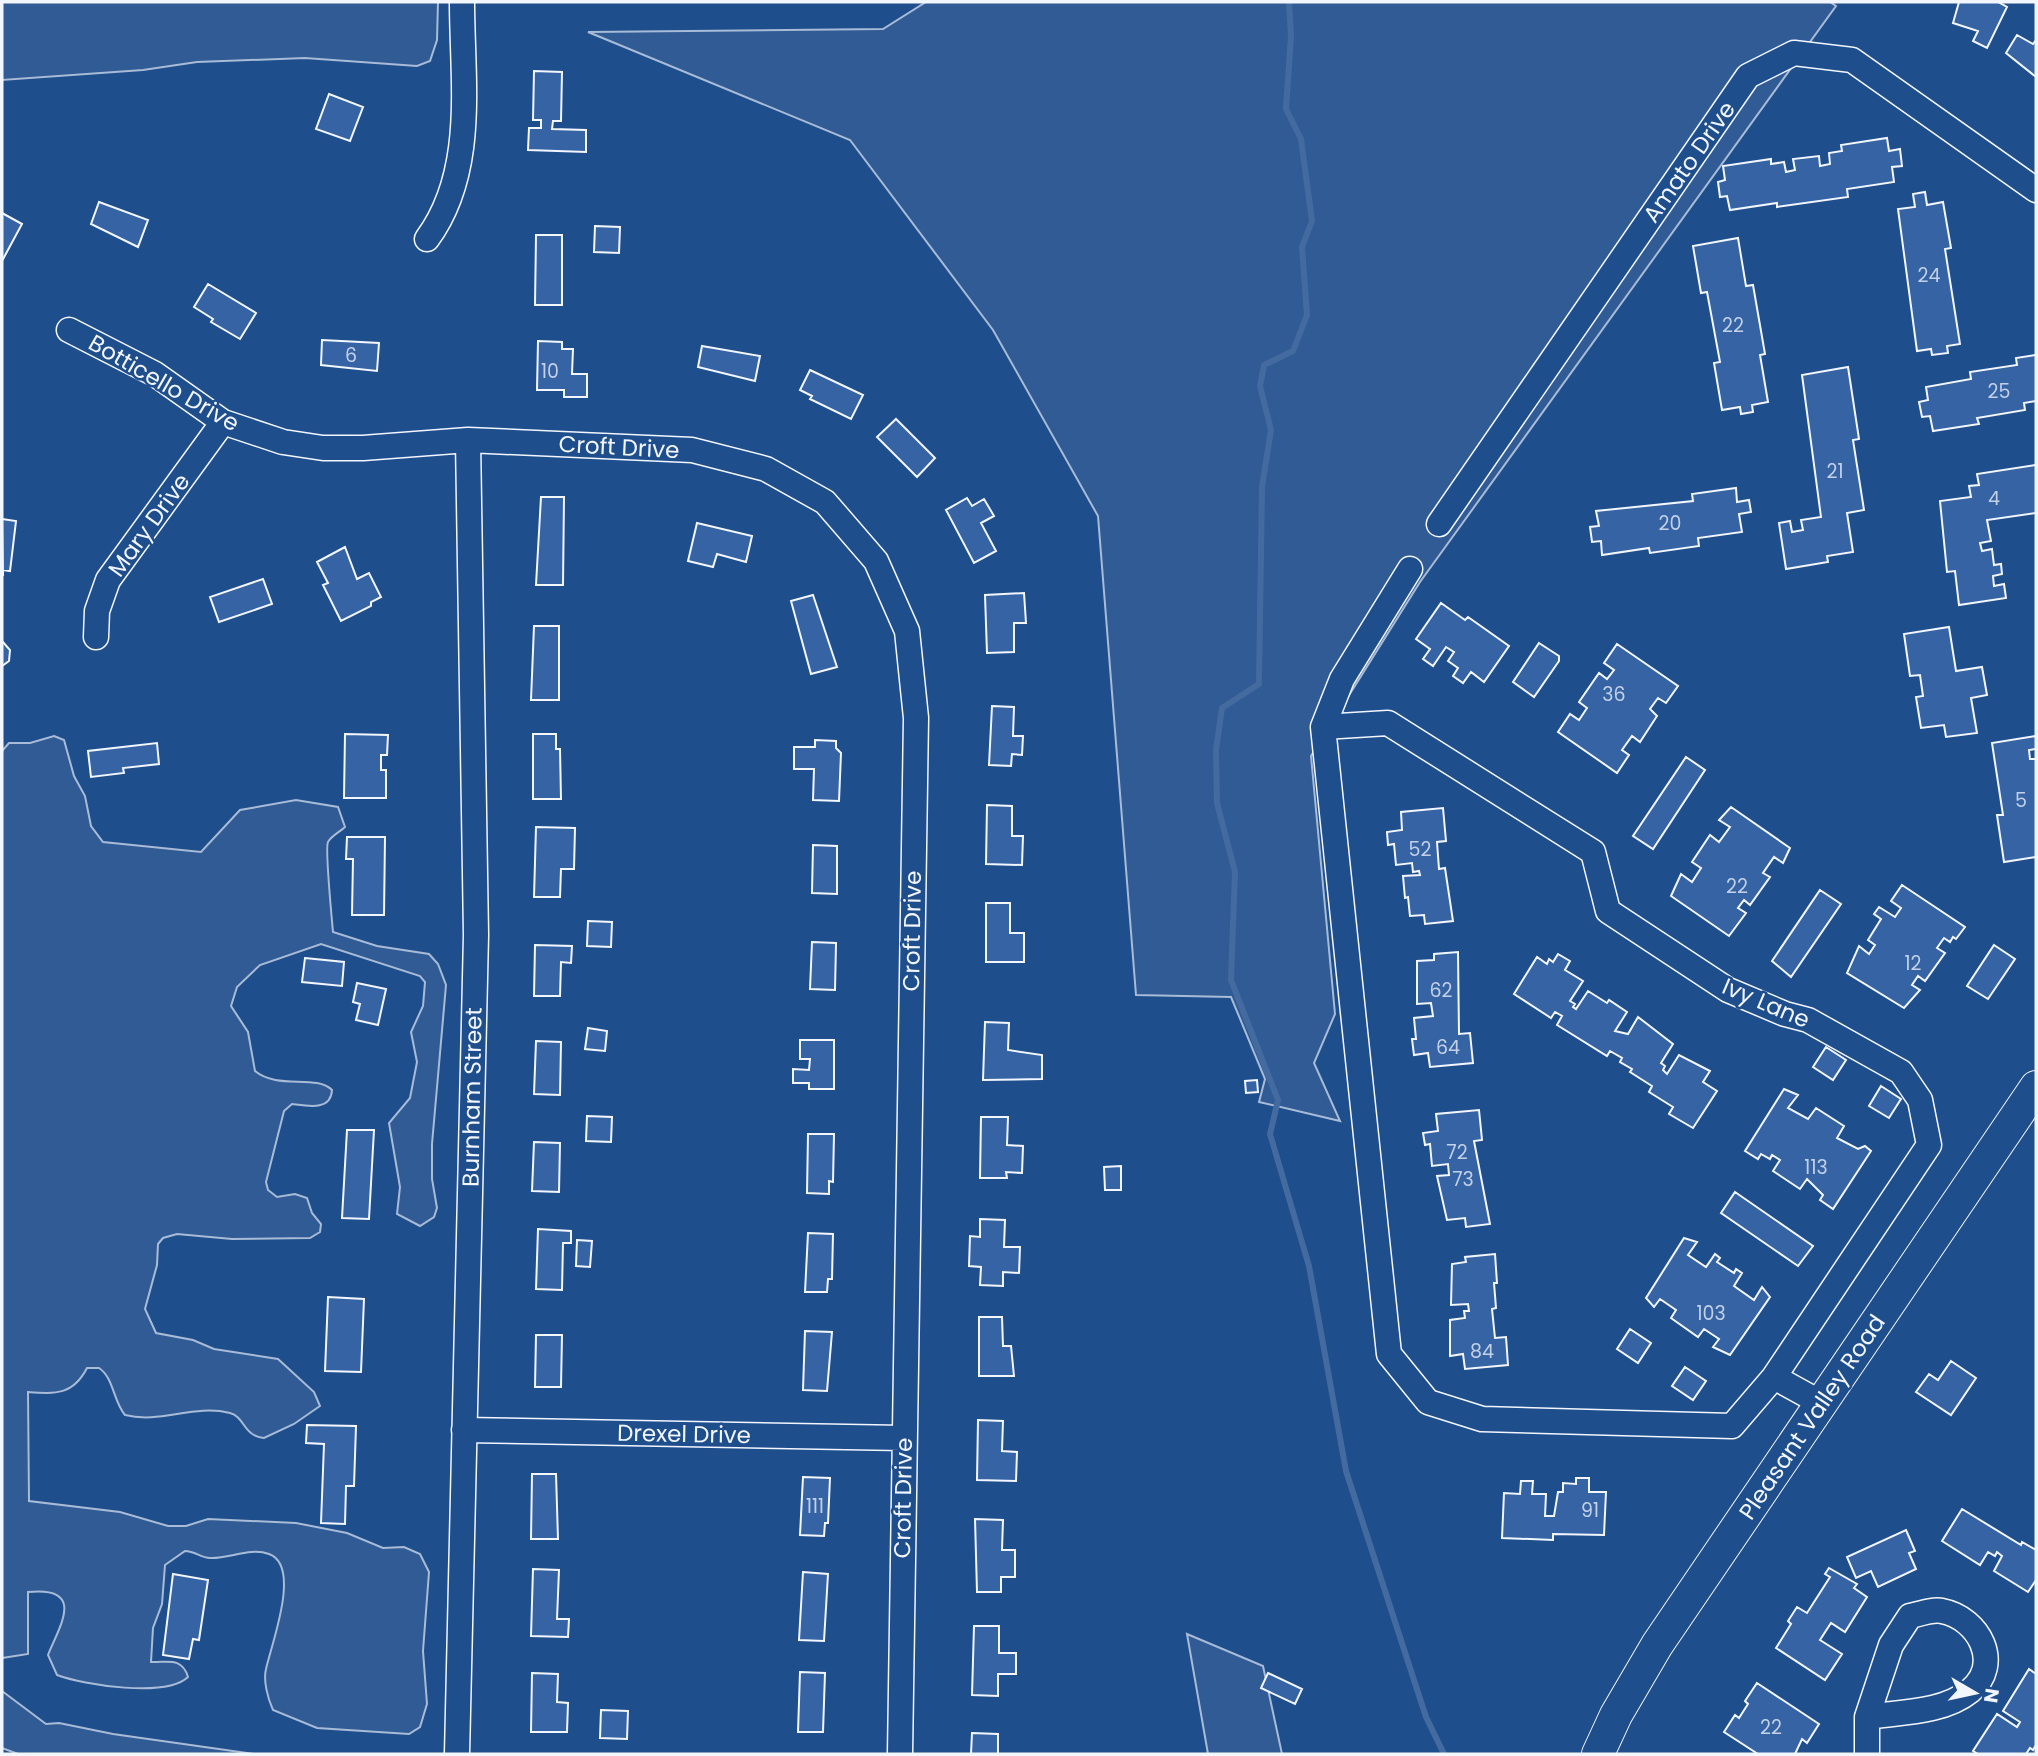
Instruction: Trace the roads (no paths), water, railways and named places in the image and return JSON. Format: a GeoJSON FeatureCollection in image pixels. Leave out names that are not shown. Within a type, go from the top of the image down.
{"type":"FeatureCollection","features":[{"type":"Feature","properties":{"kind":"main road","name":"Pleasant Valley Road"},"geometry":{"type":"LineString","coordinates":[[1598,1754],[1616,1715],[1657,1645],[2036,1087]]}},
{"type":"Feature","properties":{"kind":"street"},"geometry":{"type":"LineString","coordinates":[[427,239],[453,194],[461,156],[462,2]]}},
{"type":"Feature","properties":{"kind":"street","name":"Amato Drive"},"geometry":{"type":"LineString","coordinates":[[1439,524],[1748,76],[1794,53],[1852,60],[2036,190]]}},
{"type":"Feature","properties":{"kind":"street","name":"Botticello Drive"},"geometry":{"type":"LineString","coordinates":[[69,330],[155,374],[223,422],[283,442],[323,448],[468,440]]}},
{"type":"Feature","properties":{"kind":"street","name":"Mary Drive"},"geometry":{"type":"LineString","coordinates":[[96,638],[97,611],[108,580],[223,422]]}},
{"type":"Feature","properties":{"kind":"street","name":"Burnham Street"},"geometry":{"type":"LineString","coordinates":[[457,1754],[476,934],[468,440]]}},
{"type":"Feature","properties":{"kind":"street","name":"Croft Drive"},"geometry":{"type":"LineString","coordinates":[[468,440],[692,450],[766,469],[825,502],[834,512],[876,561],[907,631],[916,718],[903,1438],[901,1754]]}},
{"type":"Feature","properties":{"kind":"street","name":"Ivy Lane"},"geometry":{"type":"LineString","coordinates":[[1323,727],[1388,723],[1593,852],[1608,911],[1728,990],[1808,1020],[1901,1072],[1920,1100],[1929,1145],[1774,1377],[1732,1426],[1482,1419],[1428,1402],[1390,1354],[1323,727],[1342,680],[1410,569]]}},
{"type":"Feature","properties":{"kind":"street"},"geometry":{"type":"LineString","coordinates":[[1774,1377],[1821,1403]]}},
{"type":"Feature","properties":{"kind":"street","name":"Drexel Drive"},"geometry":{"type":"LineString","coordinates":[[464,1430],[903,1438]]}},
{"type":"Feature","properties":{"kind":"street"},"geometry":{"type":"LineString","coordinates":[[1867,1717],[1947,1704],[1971,1690],[1986,1670],[1986,1658],[1985,1646],[1970,1623],[1941,1610],[1910,1616],[1891,1645],[1867,1717],[1867,1754]]}},
{"type":"Feature","properties":{"kind":"waterway"},"geometry":{"type":"LineString","coordinates":[[1289,2],[1291,36],[1286,109],[1301,139],[1312,221],[1302,247],[1307,315],[1293,351],[1264,365],[1260,386],[1271,430],[1262,487],[1259,684],[1222,708],[1216,750],[1217,803],[1235,872],[1231,980],[1278,1100],[1270,1134],[1309,1266],[1346,1471],[1426,1717],[1444,1754]]}}]}
